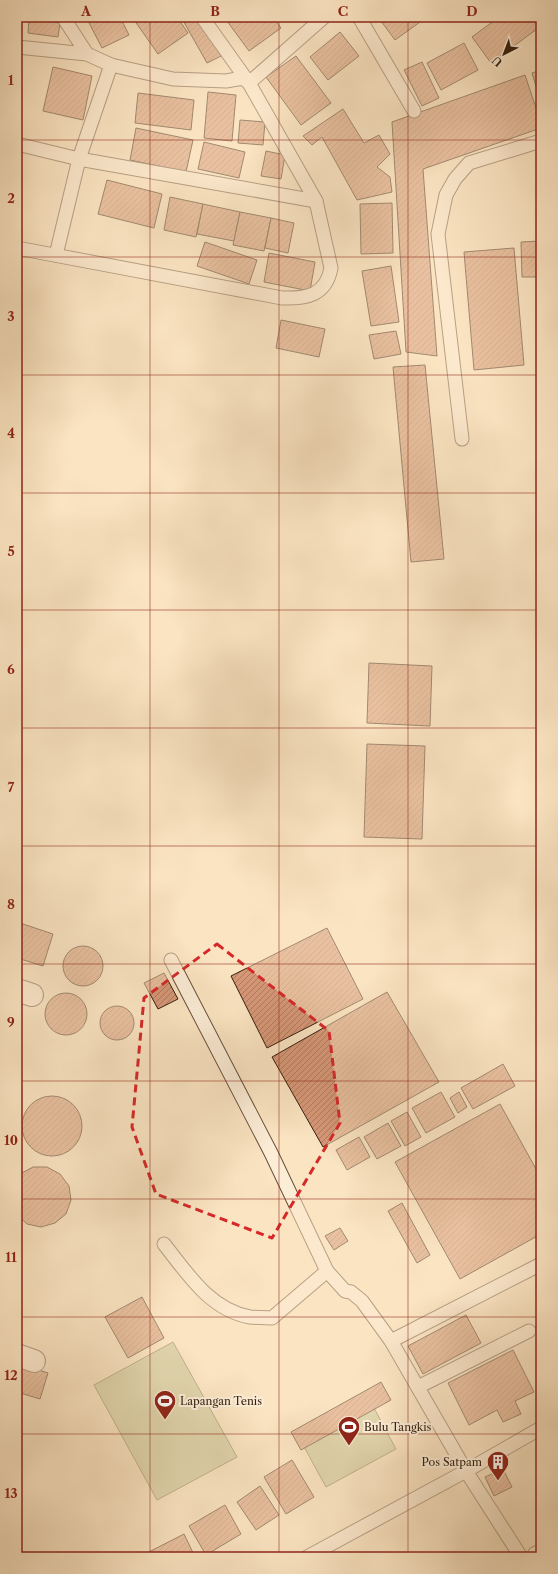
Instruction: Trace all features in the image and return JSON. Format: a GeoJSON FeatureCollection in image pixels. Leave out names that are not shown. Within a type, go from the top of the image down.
{"type":"FeatureCollection","features":[{"type":"Feature","properties":{"kind":"lane"},"geometry":{"type":"LineString","coordinates":[[63,17],[87,54]]}},
{"type":"Feature","properties":{"kind":"lane"},"geometry":{"type":"LineString","coordinates":[[17,248],[282,298],[298,299],[312,296],[321,288],[329,278],[330,268],[316,201],[249,83],[202,17]]}},
{"type":"Feature","properties":{"kind":"lane"},"geometry":{"type":"LineString","coordinates":[[249,83],[324,17]]}},
{"type":"Feature","properties":{"kind":"lane"},"geometry":{"type":"LineString","coordinates":[[359,17],[414,111]]}},
{"type":"Feature","properties":{"kind":"lane"},"geometry":{"type":"LineString","coordinates":[[17,47],[87,54],[111,65],[173,78],[226,81],[243,78],[249,83]]}},
{"type":"Feature","properties":{"kind":"lane"},"geometry":{"type":"LineString","coordinates":[[56,255],[79,159],[111,65]]}},
{"type":"Feature","properties":{"kind":"lane"},"geometry":{"type":"LineString","coordinates":[[462,439],[438,234],[446,195],[456,179],[469,163],[541,141]]}},
{"type":"Feature","properties":{"kind":"lane"},"geometry":{"type":"LineString","coordinates":[[17,144],[79,159],[316,201]]}},
{"type":"Feature","properties":{"kind":"lane"},"geometry":{"type":"LineString","coordinates":[[171,960],[272,1153],[328,1271],[345,1290],[351,1292],[362,1301],[391,1341],[466,1471],[521,1557]]}},
{"type":"Feature","properties":{"kind":"lane"},"geometry":{"type":"LineString","coordinates":[[164,1244],[191,1278],[216,1304],[233,1312],[250,1317],[272,1318],[328,1271]]}},
{"type":"Feature","properties":{"kind":"lane"},"geometry":{"type":"LineString","coordinates":[[391,1341],[541,1264]]}},
{"type":"Feature","properties":{"kind":"lane"},"geometry":{"type":"LineString","coordinates":[[418,1387],[529,1331]]}},
{"type":"Feature","properties":{"kind":"lane"},"geometry":{"type":"LineString","coordinates":[[308,1557],[466,1471],[541,1428]]}},
{"type":"Feature","properties":{"kind":"highlighted area"},"geometry":{"type":"Polygon","coordinates":[[[217,944],[329,1031],[340,1123],[272,1238],[156,1194],[132,1127],[144,998],[217,944]]]}},
{"type":"Feature","properties":{"kind":"green space","name":"Lapangan Tenis"},"geometry":{"type":"Polygon","coordinates":[[[173,1342],[237,1457],[157,1500],[94,1385],[173,1342]]]}},
{"type":"Feature","properties":{"kind":"green space","name":"Bulu Tangkis"},"geometry":{"type":"Polygon","coordinates":[[[373,1406],[396,1449],[326,1487],[303,1445],[373,1406]]]}},
{"type":"Feature","properties":{"kind":"building"},"geometry":{"type":"Polygon","coordinates":[[[86,17],[120,17],[129,35],[102,48],[86,17]]]}},
{"type":"Feature","properties":{"kind":"building"},"geometry":{"type":"Polygon","coordinates":[[[132,17],[177,17],[188,33],[158,54],[132,17]]]}},
{"type":"Feature","properties":{"kind":"building"},"geometry":{"type":"Polygon","coordinates":[[[181,17],[198,17],[221,56],[207,63],[181,17]]]}},
{"type":"Feature","properties":{"kind":"building"},"geometry":{"type":"Polygon","coordinates":[[[224,17],[273,17],[281,28],[249,51],[224,17]]]}},
{"type":"Feature","properties":{"kind":"building"},"geometry":{"type":"Polygon","coordinates":[[[378,17],[427,17],[395,40],[378,17]]]}},
{"type":"Feature","properties":{"kind":"building"},"geometry":{"type":"Polygon","coordinates":[[[499,17],[541,17],[541,26],[491,63],[472,37],[499,17]]]}},
{"type":"Feature","properties":{"kind":"building"},"geometry":{"type":"Polygon","coordinates":[[[29,19],[60,23],[58,37],[28,33],[29,19]]]}},
{"type":"Feature","properties":{"kind":"building"},"geometry":{"type":"Polygon","coordinates":[[[340,32],[359,56],[328,80],[310,57],[340,32]]]}},
{"type":"Feature","properties":{"kind":"building"},"geometry":{"type":"Polygon","coordinates":[[[464,43],[478,70],[441,90],[427,63],[464,43]]]}},
{"type":"Feature","properties":{"kind":"building"},"geometry":{"type":"Polygon","coordinates":[[[296,56],[331,103],[301,125],[266,77],[296,56]]]}},
{"type":"Feature","properties":{"kind":"building"},"geometry":{"type":"Polygon","coordinates":[[[422,62],[439,98],[422,106],[404,70],[422,62]]]}},
{"type":"Feature","properties":{"kind":"building"},"geometry":{"type":"Polygon","coordinates":[[[53,67],[92,76],[83,120],[43,111],[53,67]]]}},
{"type":"Feature","properties":{"kind":"building"},"geometry":{"type":"Polygon","coordinates":[[[541,70],[541,103],[532,73],[541,70]]]}},
{"type":"Feature","properties":{"kind":"building"},"geometry":{"type":"Polygon","coordinates":[[[525,75],[541,123],[541,128],[423,169],[437,356],[406,352],[392,122],[525,75]]]}},
{"type":"Feature","properties":{"kind":"building"},"geometry":{"type":"Polygon","coordinates":[[[208,92],[236,95],[232,141],[204,138],[208,92]]]}},
{"type":"Feature","properties":{"kind":"building"},"geometry":{"type":"Polygon","coordinates":[[[138,93],[194,100],[191,130],[135,123],[138,93]]]}},
{"type":"Feature","properties":{"kind":"building"},"geometry":{"type":"Polygon","coordinates":[[[343,109],[364,143],[379,135],[390,154],[377,167],[390,177],[392,192],[357,200],[322,137],[312,145],[303,136],[343,109]]]}},
{"type":"Feature","properties":{"kind":"building"},"geometry":{"type":"Polygon","coordinates":[[[240,120],[265,122],[263,145],[238,143],[240,120]]]}},
{"type":"Feature","properties":{"kind":"building"},"geometry":{"type":"Polygon","coordinates":[[[136,128],[193,140],[186,172],[130,160],[136,128]]]}},
{"type":"Feature","properties":{"kind":"building"},"geometry":{"type":"Polygon","coordinates":[[[204,142],[245,152],[239,178],[198,169],[204,142]]]}},
{"type":"Feature","properties":{"kind":"building"},"geometry":{"type":"Polygon","coordinates":[[[266,151],[285,155],[281,179],[261,176],[266,151]]]}},
{"type":"Feature","properties":{"kind":"building"},"geometry":{"type":"Polygon","coordinates":[[[107,180],[162,194],[154,228],[98,214],[107,180]]]}},
{"type":"Feature","properties":{"kind":"building"},"geometry":{"type":"Polygon","coordinates":[[[170,197],[203,204],[196,237],[164,230],[170,197]]]}},
{"type":"Feature","properties":{"kind":"building"},"geometry":{"type":"Polygon","coordinates":[[[392,203],[393,253],[361,254],[360,204],[392,203]]]}},
{"type":"Feature","properties":{"kind":"building"},"geometry":{"type":"Polygon","coordinates":[[[203,204],[240,212],[234,241],[197,234],[203,204]]]}},
{"type":"Feature","properties":{"kind":"building"},"geometry":{"type":"Polygon","coordinates":[[[240,212],[271,218],[264,251],[233,245],[240,212]]]}},
{"type":"Feature","properties":{"kind":"building"},"geometry":{"type":"Polygon","coordinates":[[[271,218],[294,223],[288,253],[265,248],[271,218]]]}},
{"type":"Feature","properties":{"kind":"building"},"geometry":{"type":"Polygon","coordinates":[[[541,241],[541,277],[522,277],[521,242],[541,241]]]}},
{"type":"Feature","properties":{"kind":"building"},"geometry":{"type":"Polygon","coordinates":[[[205,242],[257,260],[249,284],[197,266],[205,242]]]}},
{"type":"Feature","properties":{"kind":"building"},"geometry":{"type":"Polygon","coordinates":[[[514,248],[524,365],[474,370],[464,252],[514,248]]]}},
{"type":"Feature","properties":{"kind":"building"},"geometry":{"type":"Polygon","coordinates":[[[269,253],[315,262],[310,291],[264,282],[269,253]]]}},
{"type":"Feature","properties":{"kind":"building"},"geometry":{"type":"Polygon","coordinates":[[[391,266],[399,322],[371,326],[362,271],[391,266]]]}},
{"type":"Feature","properties":{"kind":"building"},"geometry":{"type":"Polygon","coordinates":[[[281,320],[325,329],[319,357],[276,348],[281,320]]]}},
{"type":"Feature","properties":{"kind":"building"},"geometry":{"type":"Polygon","coordinates":[[[396,331],[401,354],[374,359],[369,335],[396,331]]]}},
{"type":"Feature","properties":{"kind":"building"},"geometry":{"type":"Polygon","coordinates":[[[425,365],[444,559],[411,562],[393,367],[425,365]]]}},
{"type":"Feature","properties":{"kind":"building"},"geometry":{"type":"Polygon","coordinates":[[[369,663],[432,666],[430,726],[367,723],[369,663]]]}},
{"type":"Feature","properties":{"kind":"building"},"geometry":{"type":"Polygon","coordinates":[[[367,744],[425,746],[422,839],[364,837],[367,744]]]}},
{"type":"Feature","properties":{"kind":"building"},"geometry":{"type":"Polygon","coordinates":[[[17,922],[53,934],[43,966],[17,958],[17,922]]]}},
{"type":"Feature","properties":{"kind":"building"},"geometry":{"type":"Polygon","coordinates":[[[327,928],[363,999],[267,1048],[231,976],[327,928]]]}},
{"type":"Feature","properties":{"kind":"building"},"geometry":{"type":"Polygon","coordinates":[[[83,946],[91,948],[97,952],[101,958],[103,966],[101,974],[97,980],[91,984],[83,986],[75,984],[69,980],[65,974],[63,966],[65,958],[69,952],[75,948],[83,946]]]}},
{"type":"Feature","properties":{"kind":"building"},"geometry":{"type":"Polygon","coordinates":[[[164,973],[178,999],[158,1009],[144,983],[164,973]]]}},
{"type":"Feature","properties":{"kind":"building"},"geometry":{"type":"Polygon","coordinates":[[[387,992],[439,1082],[323,1147],[272,1057],[387,992]]]}},
{"type":"Feature","properties":{"kind":"building"},"geometry":{"type":"Polygon","coordinates":[[[66,993],[81,999],[87,1014],[81,1029],[66,1035],[51,1029],[45,1014],[51,999],[66,993]]]}},
{"type":"Feature","properties":{"kind":"building"},"geometry":{"type":"Polygon","coordinates":[[[120,1006],[129,1011],[133,1016],[133,1030],[129,1035],[124,1039],[114,1040],[110,1039],[101,1030],[100,1020],[101,1016],[110,1007],[120,1006]]]}},
{"type":"Feature","properties":{"kind":"building"},"geometry":{"type":"Polygon","coordinates":[[[503,1064],[515,1086],[473,1109],[461,1088],[503,1064]]]}},
{"type":"Feature","properties":{"kind":"building"},"geometry":{"type":"Polygon","coordinates":[[[441,1092],[455,1117],[426,1133],[412,1108],[441,1092]]]}},
{"type":"Feature","properties":{"kind":"building"},"geometry":{"type":"Polygon","coordinates":[[[459,1092],[467,1107],[458,1113],[450,1098],[459,1092]]]}},
{"type":"Feature","properties":{"kind":"building"},"geometry":{"type":"Polygon","coordinates":[[[52,1096],[69,1101],[77,1109],[82,1126],[77,1143],[69,1151],[52,1156],[35,1151],[27,1143],[22,1126],[27,1109],[35,1101],[52,1096]]]}},
{"type":"Feature","properties":{"kind":"building"},"geometry":{"type":"Polygon","coordinates":[[[500,1104],[541,1178],[541,1234],[460,1279],[395,1162],[500,1104]]]}},
{"type":"Feature","properties":{"kind":"building"},"geometry":{"type":"Polygon","coordinates":[[[407,1112],[421,1137],[405,1146],[391,1121],[407,1112]]]}},
{"type":"Feature","properties":{"kind":"building"},"geometry":{"type":"Polygon","coordinates":[[[388,1123],[401,1146],[377,1159],[364,1137],[388,1123]]]}},
{"type":"Feature","properties":{"kind":"building"},"geometry":{"type":"Polygon","coordinates":[[[359,1137],[370,1157],[347,1170],[336,1150],[359,1137]]]}},
{"type":"Feature","properties":{"kind":"building"},"geometry":{"type":"Polygon","coordinates":[[[33,1167],[47,1167],[60,1174],[69,1186],[71,1200],[66,1214],[55,1223],[41,1227],[27,1224],[17,1215],[17,1178],[20,1174],[33,1167]]]}},
{"type":"Feature","properties":{"kind":"building"},"geometry":{"type":"Polygon","coordinates":[[[402,1203],[430,1255],[417,1263],[388,1211],[402,1203]]]}},
{"type":"Feature","properties":{"kind":"building"},"geometry":{"type":"Polygon","coordinates":[[[340,1228],[348,1241],[334,1250],[325,1236],[340,1228]]]}},
{"type":"Feature","properties":{"kind":"building"},"geometry":{"type":"Polygon","coordinates":[[[142,1297],[164,1338],[128,1358],[105,1317],[142,1297]]]}},
{"type":"Feature","properties":{"kind":"building"},"geometry":{"type":"Polygon","coordinates":[[[466,1315],[481,1343],[423,1374],[408,1346],[466,1315]]]}},
{"type":"Feature","properties":{"kind":"building"},"geometry":{"type":"Polygon","coordinates":[[[513,1350],[534,1392],[515,1401],[521,1414],[503,1422],[497,1410],[469,1425],[448,1383],[513,1350]]]}},
{"type":"Feature","properties":{"kind":"building"},"geometry":{"type":"Polygon","coordinates":[[[17,1363],[48,1373],[40,1399],[17,1392],[17,1363]]]}},
{"type":"Feature","properties":{"kind":"building"},"geometry":{"type":"Polygon","coordinates":[[[381,1382],[391,1400],[301,1450],[291,1432],[381,1382]]]}},
{"type":"Feature","properties":{"kind":"building"},"geometry":{"type":"Polygon","coordinates":[[[292,1460],[314,1497],[286,1514],[264,1477],[292,1460]]]}},
{"type":"Feature","properties":{"kind":"building","name":"Pos Satpam"},"geometry":{"type":"Polygon","coordinates":[[[503,1469],[512,1487],[494,1496],[485,1477],[503,1469]]]}},
{"type":"Feature","properties":{"kind":"building"},"geometry":{"type":"Polygon","coordinates":[[[260,1486],[279,1515],[256,1530],[237,1502],[260,1486]]]}},
{"type":"Feature","properties":{"kind":"building"},"geometry":{"type":"Polygon","coordinates":[[[225,1505],[241,1534],[206,1555],[189,1526],[225,1505]]]}},
{"type":"Feature","properties":{"kind":"building"},"geometry":{"type":"Polygon","coordinates":[[[184,1534],[195,1557],[144,1557],[143,1555],[184,1534]]]}},
{"type":"Feature","properties":{"kind":"place","name":"Lapangan Tenis"},"geometry":{"type":"Point","coordinates":[165,1420]}},
{"type":"Feature","properties":{"kind":"place","name":"Bulu Tangkis"},"geometry":{"type":"Point","coordinates":[349,1446]}},
{"type":"Feature","properties":{"kind":"place","name":"Pos Satpam"},"geometry":{"type":"Point","coordinates":[498,1482]}}]}
